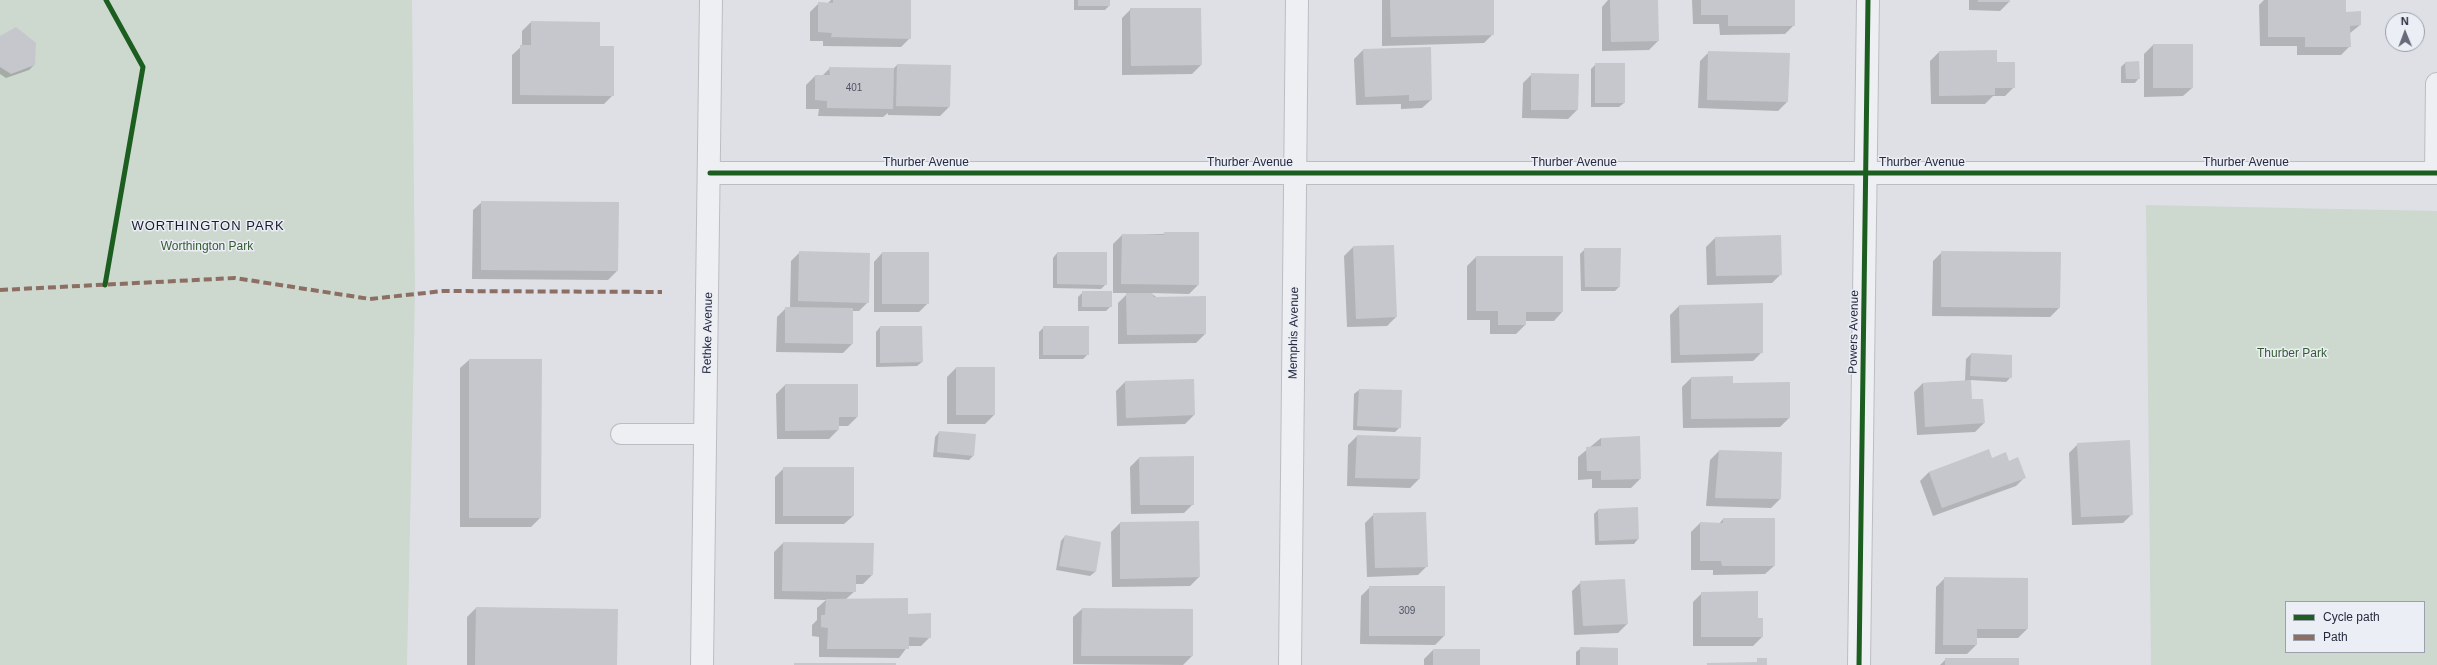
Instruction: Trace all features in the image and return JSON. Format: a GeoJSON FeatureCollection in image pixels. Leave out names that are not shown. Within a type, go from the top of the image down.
{"type":"FeatureCollection","features":[{"type":"Feature","properties":{"kind":"street","name":"Rethke Avenue"},"geometry":{"type":"LineString","coordinates":[[702,665],[712,0]]}},
{"type":"Feature","properties":{"kind":"street","name":"Memphis Avenue"},"geometry":{"type":"LineString","coordinates":[[1290,665],[1297,0]]}},
{"type":"Feature","properties":{"kind":"street","name":"Powers Avenue"},"geometry":{"type":"LineString","coordinates":[[1859,665],[1868,0]]}},
{"type":"Feature","properties":{"kind":"street"},"geometry":{"type":"LineString","coordinates":[[2437,84],[2437,174]]}},
{"type":"Feature","properties":{"kind":"street","name":"Thurber Avenue"},"geometry":{"type":"LineString","coordinates":[[710,173],[2437,174]]}},
{"type":"Feature","properties":{"kind":"lane"},"geometry":{"type":"LineString","coordinates":[[621,434],[706,434]]}},
{"type":"Feature","properties":{"kind":"green space","name":"Worthington Park"},"geometry":{"type":"Polygon","coordinates":[[[0,0],[412,0],[415,295],[407,665],[0,665],[0,0]]]}},
{"type":"Feature","properties":{"kind":"green space","name":"Thurber Park"},"geometry":{"type":"Polygon","coordinates":[[[2146,205],[2437,211],[2437,665],[2151,665],[2146,205]]]}},
{"type":"Feature","properties":{"kind":"building"},"geometry":{"type":"Polygon","coordinates":[[[833,0],[911,0],[911,39],[831,37],[832,33],[818,32],[818,2],[833,3],[833,0]]]}},
{"type":"Feature","properties":{"kind":"building"},"geometry":{"type":"Polygon","coordinates":[[[1078,0],[1110,0],[1110,6],[1078,6],[1078,0]]]}},
{"type":"Feature","properties":{"kind":"building"},"geometry":{"type":"Polygon","coordinates":[[[1390,0],[1494,0],[1494,35],[1391,37],[1390,0]]]}},
{"type":"Feature","properties":{"kind":"building"},"geometry":{"type":"Polygon","coordinates":[[[1610,0],[1658,0],[1659,41],[1611,42],[1610,0]]]}},
{"type":"Feature","properties":{"kind":"building"},"geometry":{"type":"Polygon","coordinates":[[[1701,0],[1795,0],[1795,26],[1728,26],[1728,15],[1701,15],[1701,0]]]}},
{"type":"Feature","properties":{"kind":"building"},"geometry":{"type":"Polygon","coordinates":[[[1978,0],[2010,0],[2010,2],[1978,2],[1978,0]]]}},
{"type":"Feature","properties":{"kind":"building"},"geometry":{"type":"Polygon","coordinates":[[[2268,0],[2346,0],[2346,12],[2361,11],[2361,25],[2350,26],[2351,47],[2305,47],[2305,37],[2268,37],[2268,0]]]}},
{"type":"Feature","properties":{"kind":"building"},"geometry":{"type":"Polygon","coordinates":[[[1130,8],[1201,8],[1202,65],[1131,66],[1130,8]]]}},
{"type":"Feature","properties":{"kind":"building"},"geometry":{"type":"Polygon","coordinates":[[[531,21],[600,22],[600,46],[614,46],[614,96],[520,95],[520,45],[531,45],[531,21]]]}},
{"type":"Feature","properties":{"kind":"building"},"geometry":{"type":"Polygon","coordinates":[[[16,27],[36,43],[35,65],[11,74],[0,67],[0,36],[16,27]]]}},
{"type":"Feature","properties":{"kind":"building"},"geometry":{"type":"Polygon","coordinates":[[[2153,44],[2193,44],[2193,88],[2153,88],[2153,44]]]}},
{"type":"Feature","properties":{"kind":"building"},"geometry":{"type":"Polygon","coordinates":[[[1431,47],[1432,100],[1409,101],[1409,95],[1365,97],[1363,49],[1431,47]]]}},
{"type":"Feature","properties":{"kind":"building"},"geometry":{"type":"Polygon","coordinates":[[[1997,50],[1997,62],[2015,62],[2015,88],[1995,88],[1995,95],[1939,96],[1939,51],[1997,50]]]}},
{"type":"Feature","properties":{"kind":"building"},"geometry":{"type":"Polygon","coordinates":[[[1708,51],[1790,53],[1788,102],[1707,100],[1708,51]]]}},
{"type":"Feature","properties":{"kind":"building"},"geometry":{"type":"Polygon","coordinates":[[[2139,61],[2140,79],[2126,79],[2125,62],[2139,61]]]}},
{"type":"Feature","properties":{"kind":"building"},"geometry":{"type":"Polygon","coordinates":[[[1595,63],[1625,63],[1625,103],[1595,103],[1595,63]]]}},
{"type":"Feature","properties":{"kind":"building"},"geometry":{"type":"Polygon","coordinates":[[[897,64],[951,65],[950,107],[896,106],[897,64]]]}},
{"type":"Feature","properties":{"kind":"building"},"geometry":{"type":"Polygon","coordinates":[[[829,67],[894,68],[893,109],[827,108],[827,101],[815,100],[815,75],[830,75],[829,67]]]}},
{"type":"Feature","properties":{"kind":"building"},"geometry":{"type":"Polygon","coordinates":[[[1531,73],[1579,74],[1578,110],[1531,110],[1531,73]]]}},
{"type":"Feature","properties":{"kind":"building"},"geometry":{"type":"Polygon","coordinates":[[[481,201],[619,202],[618,271],[481,270],[481,201]]]}},
{"type":"Feature","properties":{"kind":"building"},"geometry":{"type":"Polygon","coordinates":[[[1164,232],[1199,232],[1199,285],[1121,284],[1122,234],[1164,235],[1164,232]]]}},
{"type":"Feature","properties":{"kind":"building"},"geometry":{"type":"Polygon","coordinates":[[[1781,235],[1782,275],[1716,276],[1715,237],[1781,235]]]}},
{"type":"Feature","properties":{"kind":"building"},"geometry":{"type":"Polygon","coordinates":[[[1394,245],[1397,317],[1356,319],[1353,246],[1394,245]]]}},
{"type":"Feature","properties":{"kind":"building"},"geometry":{"type":"Polygon","coordinates":[[[1584,248],[1621,248],[1620,287],[1585,287],[1584,248]]]}},
{"type":"Feature","properties":{"kind":"building"},"geometry":{"type":"Polygon","coordinates":[[[799,251],[870,253],[869,303],[798,301],[799,251]]]}},
{"type":"Feature","properties":{"kind":"building"},"geometry":{"type":"Polygon","coordinates":[[[1941,251],[2061,252],[2060,308],[1941,307],[1941,251]]]}},
{"type":"Feature","properties":{"kind":"building"},"geometry":{"type":"Polygon","coordinates":[[[882,252],[929,252],[929,304],[882,304],[882,252]]]}},
{"type":"Feature","properties":{"kind":"building"},"geometry":{"type":"Polygon","coordinates":[[[1057,252],[1107,252],[1107,285],[1057,284],[1057,252]]]}},
{"type":"Feature","properties":{"kind":"building"},"geometry":{"type":"Polygon","coordinates":[[[1476,256],[1563,256],[1563,312],[1526,312],[1526,325],[1498,325],[1498,311],[1476,311],[1476,256]]]}},
{"type":"Feature","properties":{"kind":"building"},"geometry":{"type":"Polygon","coordinates":[[[1082,291],[1112,291],[1112,307],[1082,307],[1082,291]]]}},
{"type":"Feature","properties":{"kind":"building"},"geometry":{"type":"Polygon","coordinates":[[[1126,293],[1152,293],[1154,297],[1206,296],[1206,334],[1127,335],[1126,293]]]}},
{"type":"Feature","properties":{"kind":"building"},"geometry":{"type":"Polygon","coordinates":[[[1763,303],[1763,353],[1680,355],[1679,305],[1763,303]]]}},
{"type":"Feature","properties":{"kind":"building"},"geometry":{"type":"Polygon","coordinates":[[[785,307],[853,308],[853,344],[785,343],[785,307]]]}},
{"type":"Feature","properties":{"kind":"building"},"geometry":{"type":"Polygon","coordinates":[[[880,326],[922,326],[923,362],[880,363],[880,326]]]}},
{"type":"Feature","properties":{"kind":"building"},"geometry":{"type":"Polygon","coordinates":[[[1043,326],[1089,326],[1089,355],[1043,355],[1043,326]]]}},
{"type":"Feature","properties":{"kind":"building"},"geometry":{"type":"Polygon","coordinates":[[[1971,353],[2012,355],[2012,378],[1970,376],[1971,353]]]}},
{"type":"Feature","properties":{"kind":"building"},"geometry":{"type":"Polygon","coordinates":[[[469,359],[542,359],[541,518],[469,518],[469,359]]]}},
{"type":"Feature","properties":{"kind":"building"},"geometry":{"type":"Polygon","coordinates":[[[956,367],[995,367],[995,415],[956,415],[956,367]]]}},
{"type":"Feature","properties":{"kind":"building"},"geometry":{"type":"Polygon","coordinates":[[[1733,376],[1733,383],[1790,382],[1790,418],[1691,419],[1691,377],[1733,376]]]}},
{"type":"Feature","properties":{"kind":"building"},"geometry":{"type":"Polygon","coordinates":[[[1194,379],[1195,415],[1126,418],[1125,381],[1194,379]]]}},
{"type":"Feature","properties":{"kind":"building"},"geometry":{"type":"Polygon","coordinates":[[[1971,380],[1972,399],[1983,399],[1985,423],[1925,427],[1923,383],[1971,380]]]}},
{"type":"Feature","properties":{"kind":"building"},"geometry":{"type":"Polygon","coordinates":[[[785,384],[858,384],[858,417],[839,417],[839,430],[785,431],[785,384]]]}},
{"type":"Feature","properties":{"kind":"building"},"geometry":{"type":"Polygon","coordinates":[[[1359,389],[1402,390],[1401,428],[1357,426],[1359,389]]]}},
{"type":"Feature","properties":{"kind":"building"},"geometry":{"type":"Polygon","coordinates":[[[939,431],[976,434],[974,456],[937,452],[939,431]]]}},
{"type":"Feature","properties":{"kind":"building"},"geometry":{"type":"Polygon","coordinates":[[[1357,435],[1421,437],[1420,479],[1355,478],[1357,435]]]}},
{"type":"Feature","properties":{"kind":"building"},"geometry":{"type":"Polygon","coordinates":[[[1640,436],[1641,479],[1601,480],[1601,471],[1587,471],[1586,447],[1601,446],[1601,438],[1640,436]]]}},
{"type":"Feature","properties":{"kind":"building"},"geometry":{"type":"Polygon","coordinates":[[[2130,440],[2133,515],[2081,517],[2077,443],[2130,440]]]}},
{"type":"Feature","properties":{"kind":"building"},"geometry":{"type":"Polygon","coordinates":[[[1989,449],[1992,458],[2006,452],[2009,461],[2018,457],[2026,478],[1942,508],[1929,472],[1989,449]]]}},
{"type":"Feature","properties":{"kind":"building"},"geometry":{"type":"Polygon","coordinates":[[[1719,450],[1782,452],[1781,499],[1715,498],[1719,450]]]}},
{"type":"Feature","properties":{"kind":"building"},"geometry":{"type":"Polygon","coordinates":[[[1194,456],[1194,505],[1140,505],[1139,457],[1194,456]]]}},
{"type":"Feature","properties":{"kind":"building"},"geometry":{"type":"Polygon","coordinates":[[[783,467],[854,467],[854,516],[783,516],[783,467]]]}},
{"type":"Feature","properties":{"kind":"building"},"geometry":{"type":"Polygon","coordinates":[[[1638,507],[1639,539],[1599,541],[1598,509],[1638,507]]]}},
{"type":"Feature","properties":{"kind":"building"},"geometry":{"type":"Polygon","coordinates":[[[1426,512],[1428,567],[1375,568],[1373,513],[1426,512]]]}},
{"type":"Feature","properties":{"kind":"building"},"geometry":{"type":"Polygon","coordinates":[[[1723,518],[1775,518],[1775,566],[1722,566],[1721,561],[1700,561],[1700,522],[1723,523],[1723,518]]]}},
{"type":"Feature","properties":{"kind":"building"},"geometry":{"type":"Polygon","coordinates":[[[1199,521],[1200,577],[1120,579],[1120,522],[1199,521]]]}},
{"type":"Feature","properties":{"kind":"building"},"geometry":{"type":"Polygon","coordinates":[[[1065,535],[1101,542],[1096,572],[1059,566],[1065,535]]]}},
{"type":"Feature","properties":{"kind":"building"},"geometry":{"type":"Polygon","coordinates":[[[783,542],[874,543],[873,575],[856,575],[856,592],[782,591],[783,542]]]}},
{"type":"Feature","properties":{"kind":"building"},"geometry":{"type":"Polygon","coordinates":[[[1944,577],[2028,578],[2028,629],[1977,629],[1977,645],[1943,645],[1944,577]]]}},
{"type":"Feature","properties":{"kind":"building"},"geometry":{"type":"Polygon","coordinates":[[[1625,579],[1628,624],[1583,626],[1580,581],[1625,579]]]}},
{"type":"Feature","properties":{"kind":"building"},"geometry":{"type":"Polygon","coordinates":[[[1369,586],[1445,586],[1445,636],[1369,636],[1369,586]]]}},
{"type":"Feature","properties":{"kind":"building"},"geometry":{"type":"Polygon","coordinates":[[[1758,591],[1758,618],[1763,618],[1763,637],[1701,637],[1701,592],[1758,591]]]}},
{"type":"Feature","properties":{"kind":"building"},"geometry":{"type":"Polygon","coordinates":[[[908,598],[908,614],[931,613],[931,638],[909,637],[909,649],[827,649],[828,628],[821,627],[821,615],[825,615],[826,599],[908,598]]]}},
{"type":"Feature","properties":{"kind":"building"},"geometry":{"type":"Polygon","coordinates":[[[476,607],[618,609],[617,665],[475,665],[476,607]]]}},
{"type":"Feature","properties":{"kind":"building"},"geometry":{"type":"Polygon","coordinates":[[[1082,608],[1193,609],[1193,656],[1081,656],[1082,608]]]}},
{"type":"Feature","properties":{"kind":"building"},"geometry":{"type":"Polygon","coordinates":[[[1580,647],[1618,648],[1618,665],[1580,665],[1580,647]]]}},
{"type":"Feature","properties":{"kind":"building"},"geometry":{"type":"Polygon","coordinates":[[[1433,649],[1480,649],[1480,665],[1433,665],[1433,649]]]}},
{"type":"Feature","properties":{"kind":"building"},"geometry":{"type":"Polygon","coordinates":[[[1757,658],[1767,658],[1767,665],[1707,665],[1707,663],[1757,662],[1757,658]]]}},
{"type":"Feature","properties":{"kind":"building"},"geometry":{"type":"Polygon","coordinates":[[[1945,658],[2019,658],[2019,665],[1945,665],[1945,658]]]}},
{"type":"Feature","properties":{"kind":"building"},"geometry":{"type":"Polygon","coordinates":[[[794,663],[896,663],[896,665],[794,665],[794,663]]]}},
{"type":"Feature","properties":{"kind":"marked path"},"geometry":{"type":"LineString","coordinates":[[0,290],[235,278],[370,299],[443,291],[662,292]]}},
{"type":"Feature","properties":{"kind":"cycle path"},"geometry":{"type":"LineString","coordinates":[[105,285],[143,67],[106,0]]}},
{"type":"Feature","properties":{"kind":"cycle path"},"geometry":{"type":"LineString","coordinates":[[1859,665],[1868,0]]}},
{"type":"Feature","properties":{"kind":"cycle path"},"geometry":{"type":"LineString","coordinates":[[710,173],[2437,173]]}},
{"type":"Feature","properties":{"kind":"district","name":"WORTHINGTON PARK"},"geometry":{"type":"Point","coordinates":[208,226]}}]}
